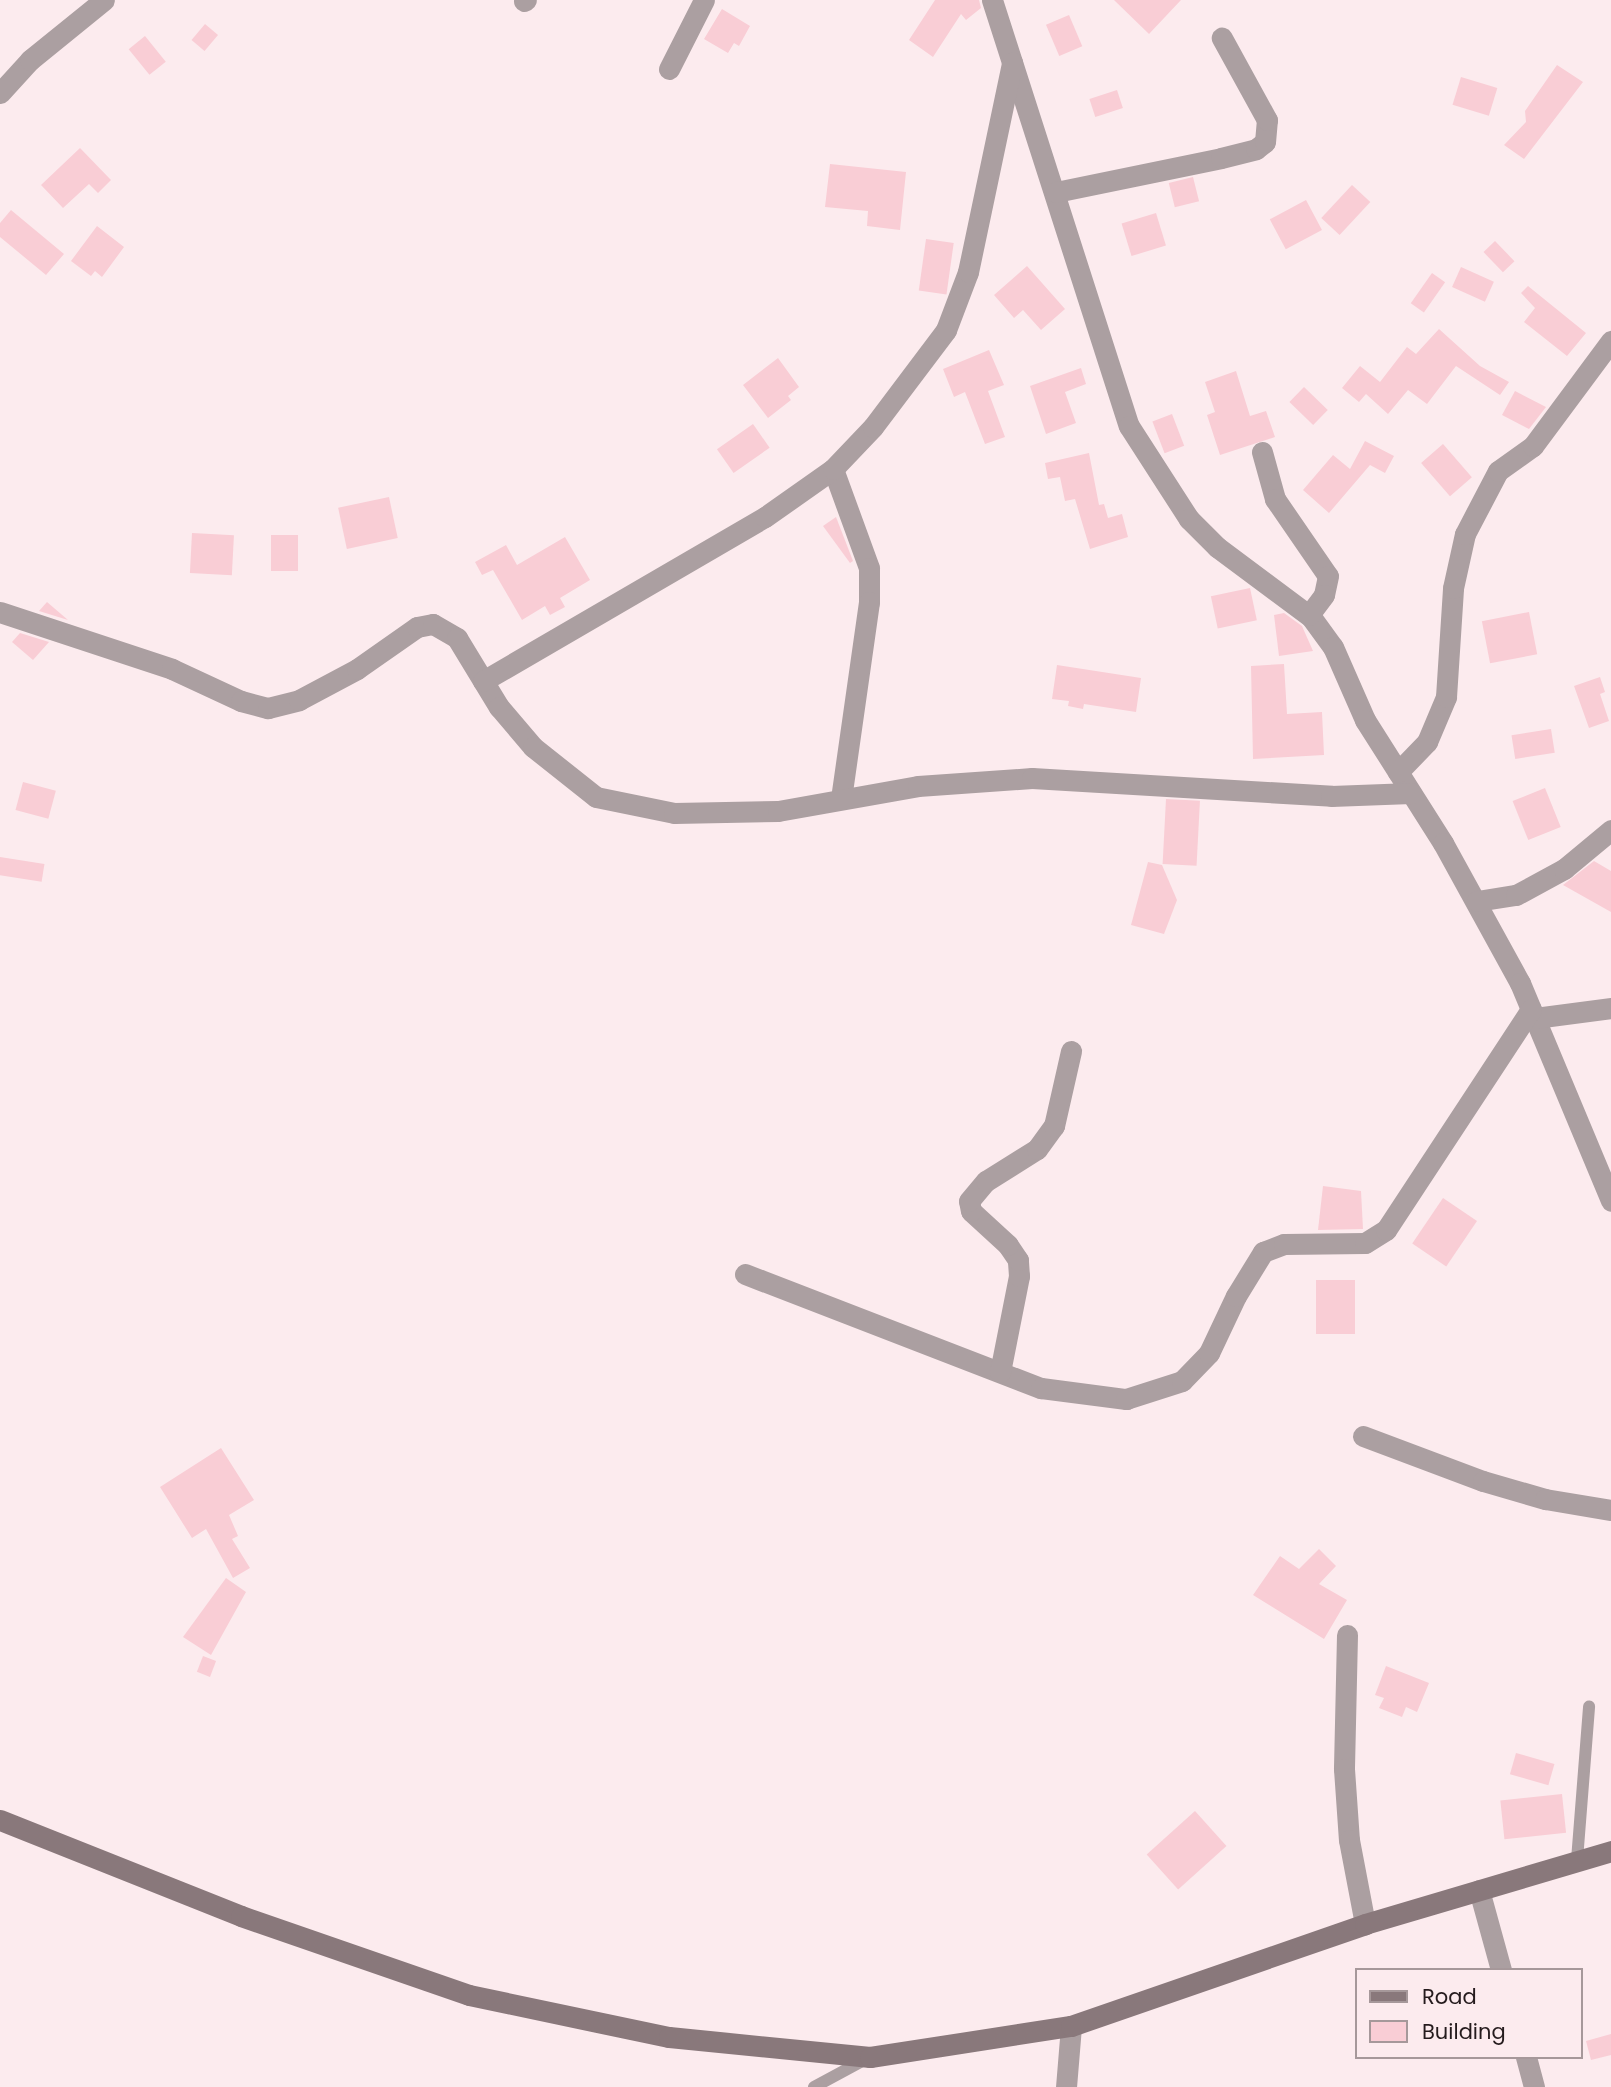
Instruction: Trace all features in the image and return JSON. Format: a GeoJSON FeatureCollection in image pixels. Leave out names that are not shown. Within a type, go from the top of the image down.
{"type":"FeatureCollection","features":[{"type":"Feature","properties":{"kind":"street"},"geometry":{"type":"LineString","coordinates":[[0,93],[30,60],[104,0]]}},
{"type":"Feature","properties":{"kind":"street"},"geometry":{"type":"LineString","coordinates":[[669,69],[704,0]]}},
{"type":"Feature","properties":{"kind":"street"},"geometry":{"type":"LineString","coordinates":[[992,0],[1056,192],[1129,426],[1150,464],[1189,519],[1217,547],[1309,615],[1334,647],[1365,720],[1477,901],[1533,1013],[1611,1201]]}},
{"type":"Feature","properties":{"kind":"street"},"geometry":{"type":"LineString","coordinates":[[1056,192],[1221,158],[1256,149],[1265,142],[1267,120],[1222,38]]}},
{"type":"Feature","properties":{"kind":"street"},"geometry":{"type":"LineString","coordinates":[[484,681],[765,517],[833,469],[909,382],[946,330],[968,272],[1012,61]]}},
{"type":"Feature","properties":{"kind":"street"},"geometry":{"type":"LineString","coordinates":[[1398,772],[1427,741],[1446,697],[1453,588],[1465,534],[1498,471],[1533,446],[1611,341]]}},
{"type":"Feature","properties":{"kind":"street"},"geometry":{"type":"LineString","coordinates":[[1262,452],[1275,499],[1328,576],[1324,596],[1309,615]]}},
{"type":"Feature","properties":{"kind":"street"},"geometry":{"type":"LineString","coordinates":[[833,469],[869,568],[869,601],[841,799]]}},
{"type":"Feature","properties":{"kind":"street"},"geometry":{"type":"LineString","coordinates":[[0,612],[172,669],[240,701],[268,708],[299,700],[357,669],[418,627],[433,624],[457,638],[484,681],[533,747],[596,797],[674,813],[778,811],[918,786],[1032,778],[1331,796],[1411,793]]}},
{"type":"Feature","properties":{"kind":"street"},"geometry":{"type":"LineString","coordinates":[[1477,901],[1516,895],[1564,869],[1611,830]]}},
{"type":"Feature","properties":{"kind":"street"},"geometry":{"type":"LineString","coordinates":[[1533,1013],[1611,1007]]}},
{"type":"Feature","properties":{"kind":"street"},"geometry":{"type":"LineString","coordinates":[[745,1275],[1041,1388],[1126,1399],[1182,1381],[1209,1353],[1236,1296],[1264,1252],[1284,1244],[1365,1243],[1386,1230],[1533,1013]]}},
{"type":"Feature","properties":{"kind":"street"},"geometry":{"type":"LineString","coordinates":[[1000,1372],[1019,1276],[1018,1260],[1008,1245],[971,1211],[969,1201],[986,1181],[1037,1149],[1054,1126],[1071,1051]]}},
{"type":"Feature","properties":{"kind":"street"},"geometry":{"type":"LineString","coordinates":[[1363,1436],[1483,1481],[1545,1499],[1611,1510]]}},
{"type":"Feature","properties":{"kind":"street"},"geometry":{"type":"LineString","coordinates":[[1347,1635],[1344,1769],[1349,1840],[1365,1924]]}},
{"type":"Feature","properties":{"kind":"street"},"geometry":{"type":"LineString","coordinates":[[0,1820],[241,1916],[469,1995],[669,2037],[870,2057],[1071,2026],[1365,1924],[1611,1852]]}},
{"type":"Feature","properties":{"kind":"street"},"geometry":{"type":"LineString","coordinates":[[1479,1890],[1501,1968]]}},
{"type":"Feature","properties":{"kind":"street"},"geometry":{"type":"LineString","coordinates":[[1066,2087],[1071,2026]]}},
{"type":"Feature","properties":{"kind":"street"},"geometry":{"type":"LineString","coordinates":[[1527,2059],[1534,2087]]}},
{"type":"Feature","properties":{"kind":"lane"},"geometry":{"type":"LineString","coordinates":[[1577,1860],[1589,1706]]}},
{"type":"Feature","properties":{"kind":"lane"},"geometry":{"type":"LineString","coordinates":[[814,2087],[870,2057]]}},
{"type":"Feature","properties":{"kind":"building"},"geometry":{"type":"Polygon","coordinates":[[[935,0],[979,0],[981,8],[966,20],[961,14],[933,57],[909,40],[935,0]]]}},
{"type":"Feature","properties":{"kind":"building"},"geometry":{"type":"Polygon","coordinates":[[[1114,0],[1181,0],[1149,34],[1114,0]]]}},
{"type":"Feature","properties":{"kind":"building"},"geometry":{"type":"Polygon","coordinates":[[[722,9],[750,26],[739,46],[734,43],[728,53],[704,39],[722,9]]]}},
{"type":"Feature","properties":{"kind":"building"},"geometry":{"type":"Polygon","coordinates":[[[1069,15],[1082,46],[1059,56],[1046,25],[1069,15]]]}},
{"type":"Feature","properties":{"kind":"building"},"geometry":{"type":"Polygon","coordinates":[[[205,24],[218,35],[205,51],[192,40],[205,24]]]}},
{"type":"Feature","properties":{"kind":"building"},"geometry":{"type":"Polygon","coordinates":[[[145,36],[166,62],[149,75],[129,49],[145,36]]]}},
{"type":"Feature","properties":{"kind":"building"},"geometry":{"type":"Polygon","coordinates":[[[1557,65],[1583,82],[1524,159],[1504,145],[1526,122],[1525,111],[1557,65]]]}},
{"type":"Feature","properties":{"kind":"building"},"geometry":{"type":"Polygon","coordinates":[[[1461,77],[1497,88],[1489,116],[1453,105],[1461,77]]]}},
{"type":"Feature","properties":{"kind":"building"},"geometry":{"type":"Polygon","coordinates":[[[1117,90],[1123,108],[1095,117],[1089,99],[1117,90]]]}},
{"type":"Feature","properties":{"kind":"building"},"geometry":{"type":"Polygon","coordinates":[[[80,148],[111,180],[98,193],[89,184],[63,208],[41,185],[80,148]]]}},
{"type":"Feature","properties":{"kind":"building"},"geometry":{"type":"Polygon","coordinates":[[[830,164],[906,172],[900,230],[867,226],[868,211],[825,207],[830,164]]]}},
{"type":"Feature","properties":{"kind":"building"},"geometry":{"type":"Polygon","coordinates":[[[1193,177],[1199,201],[1175,207],[1169,183],[1193,177]]]}},
{"type":"Feature","properties":{"kind":"building"},"geometry":{"type":"Polygon","coordinates":[[[1352,185],[1370,202],[1340,235],[1321,218],[1352,185]]]}},
{"type":"Feature","properties":{"kind":"building"},"geometry":{"type":"Polygon","coordinates":[[[1306,200],[1322,230],[1286,249],[1270,219],[1306,200]]]}},
{"type":"Feature","properties":{"kind":"building"},"geometry":{"type":"Polygon","coordinates":[[[11,210],[64,254],[46,275],[0,237],[0,223],[11,210]]]}},
{"type":"Feature","properties":{"kind":"building"},"geometry":{"type":"Polygon","coordinates":[[[1156,213],[1166,246],[1132,256],[1122,224],[1156,213]]]}},
{"type":"Feature","properties":{"kind":"building"},"geometry":{"type":"Polygon","coordinates":[[[97,226],[124,247],[102,277],[95,271],[91,276],[71,261],[97,226]]]}},
{"type":"Feature","properties":{"kind":"building"},"geometry":{"type":"Polygon","coordinates":[[[926,239],[954,243],[946,294],[919,290],[926,239]]]}},
{"type":"Feature","properties":{"kind":"building"},"geometry":{"type":"Polygon","coordinates":[[[1495,241],[1514,261],[1503,272],[1483,252],[1495,241]]]}},
{"type":"Feature","properties":{"kind":"building"},"geometry":{"type":"Polygon","coordinates":[[[1027,266],[1065,309],[1041,330],[1023,310],[1014,318],[994,295],[1027,266]]]}},
{"type":"Feature","properties":{"kind":"building"},"geometry":{"type":"Polygon","coordinates":[[[1461,267],[1494,282],[1485,302],[1452,287],[1461,267]]]}},
{"type":"Feature","properties":{"kind":"building"},"geometry":{"type":"Polygon","coordinates":[[[1432,273],[1445,282],[1424,312],[1411,303],[1432,273]]]}},
{"type":"Feature","properties":{"kind":"building"},"geometry":{"type":"Polygon","coordinates":[[[1528,286],[1586,333],[1567,356],[1524,322],[1535,308],[1521,293],[1528,286]]]}},
{"type":"Feature","properties":{"kind":"building"},"geometry":{"type":"Polygon","coordinates":[[[1439,329],[1480,366],[1509,382],[1500,395],[1456,366],[1427,404],[1408,390],[1388,414],[1366,394],[1359,402],[1342,388],[1360,366],[1380,382],[1407,347],[1416,354],[1439,329]]]}},
{"type":"Feature","properties":{"kind":"building"},"geometry":{"type":"Polygon","coordinates":[[[989,350],[1004,385],[988,391],[1005,437],[985,444],[965,392],[954,397],[943,369],[989,350]]]}},
{"type":"Feature","properties":{"kind":"building"},"geometry":{"type":"Polygon","coordinates":[[[778,358],[799,387],[788,396],[791,400],[768,418],[743,385],[778,358]]]}},
{"type":"Feature","properties":{"kind":"building"},"geometry":{"type":"Polygon","coordinates":[[[1081,368],[1086,384],[1065,392],[1076,423],[1046,434],[1030,386],[1081,368]]]}},
{"type":"Feature","properties":{"kind":"building"},"geometry":{"type":"Polygon","coordinates":[[[1236,371],[1250,416],[1266,411],[1275,437],[1220,455],[1207,415],[1215,412],[1205,382],[1236,371]]]}},
{"type":"Feature","properties":{"kind":"building"},"geometry":{"type":"Polygon","coordinates":[[[1304,387],[1328,410],[1313,425],[1289,402],[1304,387]]]}},
{"type":"Feature","properties":{"kind":"building"},"geometry":{"type":"Polygon","coordinates":[[[1515,391],[1546,407],[1529,429],[1502,415],[1515,391]]]}},
{"type":"Feature","properties":{"kind":"building"},"geometry":{"type":"Polygon","coordinates":[[[1172,414],[1184,446],[1165,453],[1152,422],[1172,414]]]}},
{"type":"Feature","properties":{"kind":"building"},"geometry":{"type":"Polygon","coordinates":[[[753,424],[770,448],[734,473],[717,449],[753,424]]]}},
{"type":"Feature","properties":{"kind":"building"},"geometry":{"type":"Polygon","coordinates":[[[1365,441],[1394,456],[1385,473],[1370,465],[1329,513],[1303,490],[1333,455],[1350,469],[1365,441]]]}},
{"type":"Feature","properties":{"kind":"building"},"geometry":{"type":"Polygon","coordinates":[[[1443,444],[1472,477],[1450,496],[1421,463],[1443,444]]]}},
{"type":"Feature","properties":{"kind":"building"},"geometry":{"type":"Polygon","coordinates":[[[1089,453],[1099,505],[1104,504],[1108,518],[1122,514],[1128,537],[1090,549],[1075,499],[1065,501],[1060,477],[1048,479],[1045,463],[1089,453]]]}},
{"type":"Feature","properties":{"kind":"building"},"geometry":{"type":"Polygon","coordinates":[[[389,497],[398,538],[347,549],[338,508],[389,497]]]}},
{"type":"Feature","properties":{"kind":"building"},"geometry":{"type":"Polygon","coordinates":[[[836,517],[853,561],[850,563],[823,526],[836,517]]]}},
{"type":"Feature","properties":{"kind":"building"},"geometry":{"type":"Polygon","coordinates":[[[192,533],[234,535],[232,575],[190,573],[192,533]]]}},
{"type":"Feature","properties":{"kind":"building"},"geometry":{"type":"Polygon","coordinates":[[[271,535],[298,535],[298,571],[271,571],[271,535]]]}},
{"type":"Feature","properties":{"kind":"building"},"geometry":{"type":"Polygon","coordinates":[[[565,537],[590,580],[560,598],[565,607],[550,615],[545,606],[522,620],[493,570],[482,575],[475,562],[506,545],[517,565],[565,537]]]}},
{"type":"Feature","properties":{"kind":"building"},"geometry":{"type":"Polygon","coordinates":[[[1250,588],[1257,620],[1218,629],[1211,596],[1250,588]]]}},
{"type":"Feature","properties":{"kind":"building"},"geometry":{"type":"Polygon","coordinates":[[[47,602],[68,620],[39,611],[47,602]]]}},
{"type":"Feature","properties":{"kind":"building"},"geometry":{"type":"Polygon","coordinates":[[[1529,612],[1537,654],[1490,663],[1482,621],[1529,612]]]}},
{"type":"Feature","properties":{"kind":"building"},"geometry":{"type":"Polygon","coordinates":[[[1284,613],[1302,626],[1313,651],[1279,656],[1274,615],[1284,613]]]}},
{"type":"Feature","properties":{"kind":"building"},"geometry":{"type":"Polygon","coordinates":[[[20,633],[49,642],[33,660],[12,642],[20,633]]]}},
{"type":"Feature","properties":{"kind":"building"},"geometry":{"type":"Polygon","coordinates":[[[1284,664],[1287,714],[1322,712],[1324,755],[1253,759],[1251,666],[1284,664]]]}},
{"type":"Feature","properties":{"kind":"building"},"geometry":{"type":"Polygon","coordinates":[[[1057,665],[1141,678],[1136,712],[1084,704],[1083,709],[1068,706],[1069,701],[1052,699],[1057,665]]]}},
{"type":"Feature","properties":{"kind":"building"},"geometry":{"type":"Polygon","coordinates":[[[1600,677],[1605,692],[1600,694],[1609,721],[1589,728],[1574,686],[1600,677]]]}},
{"type":"Feature","properties":{"kind":"building"},"geometry":{"type":"Polygon","coordinates":[[[1551,729],[1555,753],[1515,759],[1511,735],[1551,729]]]}},
{"type":"Feature","properties":{"kind":"building"},"geometry":{"type":"Polygon","coordinates":[[[23,782],[56,791],[48,819],[15,810],[23,782]]]}},
{"type":"Feature","properties":{"kind":"building"},"geometry":{"type":"Polygon","coordinates":[[[1545,788],[1561,827],[1528,840],[1513,801],[1545,788]]]}},
{"type":"Feature","properties":{"kind":"building"},"geometry":{"type":"Polygon","coordinates":[[[1166,799],[1200,801],[1197,866],[1163,864],[1166,799]]]}},
{"type":"Feature","properties":{"kind":"building"},"geometry":{"type":"Polygon","coordinates":[[[0,857],[44,864],[42,882],[0,875],[0,857]]]}},
{"type":"Feature","properties":{"kind":"building"},"geometry":{"type":"Polygon","coordinates":[[[1594,861],[1611,871],[1611,912],[1563,885],[1594,861]]]}},
{"type":"Feature","properties":{"kind":"building"},"geometry":{"type":"Polygon","coordinates":[[[1148,862],[1162,865],[1177,900],[1164,934],[1131,925],[1148,862]]]}},
{"type":"Feature","properties":{"kind":"building"},"geometry":{"type":"Polygon","coordinates":[[[1323,1186],[1361,1191],[1363,1229],[1318,1230],[1323,1186]]]}},
{"type":"Feature","properties":{"kind":"building"},"geometry":{"type":"Polygon","coordinates":[[[1443,1198],[1477,1221],[1446,1267],[1412,1244],[1443,1198]]]}},
{"type":"Feature","properties":{"kind":"building"},"geometry":{"type":"Polygon","coordinates":[[[1316,1280],[1355,1280],[1355,1334],[1316,1334],[1316,1280]]]}},
{"type":"Feature","properties":{"kind":"building"},"geometry":{"type":"Polygon","coordinates":[[[221,1448],[254,1500],[229,1515],[238,1536],[232,1539],[250,1568],[233,1578],[206,1529],[192,1538],[160,1487],[221,1448]]]}},
{"type":"Feature","properties":{"kind":"building"},"geometry":{"type":"Polygon","coordinates":[[[1319,1549],[1336,1566],[1319,1584],[1347,1600],[1324,1639],[1253,1595],[1280,1556],[1299,1569],[1319,1549]]]}},
{"type":"Feature","properties":{"kind":"building"},"geometry":{"type":"Polygon","coordinates":[[[226,1578],[246,1592],[211,1655],[183,1637],[226,1578]]]}},
{"type":"Feature","properties":{"kind":"building"},"geometry":{"type":"Polygon","coordinates":[[[203,1656],[216,1661],[210,1677],[197,1672],[203,1656]]]}},
{"type":"Feature","properties":{"kind":"building"},"geometry":{"type":"Polygon","coordinates":[[[1386,1666],[1429,1683],[1417,1712],[1406,1707],[1402,1717],[1379,1708],[1384,1698],[1375,1695],[1386,1666]]]}},
{"type":"Feature","properties":{"kind":"building"},"geometry":{"type":"Polygon","coordinates":[[[1516,1753],[1554,1764],[1548,1785],[1510,1774],[1516,1753]]]}},
{"type":"Feature","properties":{"kind":"building"},"geometry":{"type":"Polygon","coordinates":[[[1562,1794],[1566,1833],[1504,1839],[1500,1800],[1562,1794]]]}},
{"type":"Feature","properties":{"kind":"building"},"geometry":{"type":"Polygon","coordinates":[[[1195,1811],[1226,1846],[1178,1889],[1147,1854],[1195,1811]]]}},
{"type":"Feature","properties":{"kind":"building"},"geometry":{"type":"Polygon","coordinates":[[[1611,2034],[1611,2055],[1591,2060],[1586,2041],[1611,2034]]]}}]}
